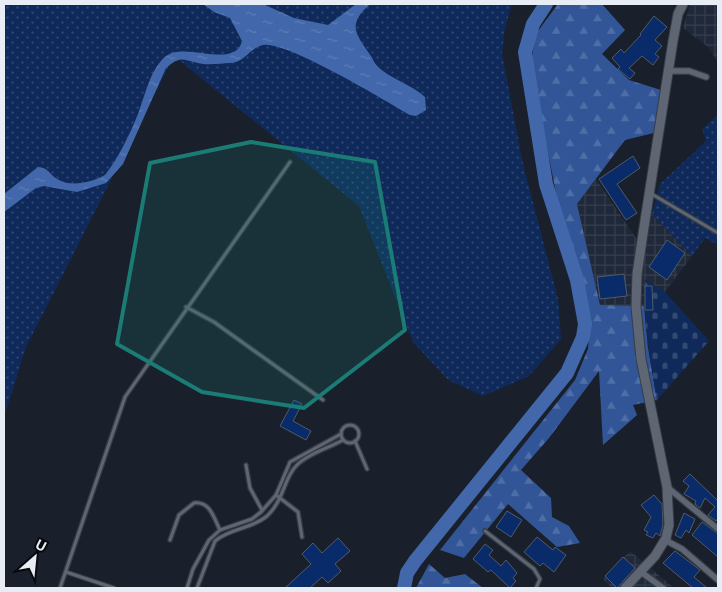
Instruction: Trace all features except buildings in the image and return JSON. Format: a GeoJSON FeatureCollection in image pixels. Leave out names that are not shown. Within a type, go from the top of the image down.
{"type":"FeatureCollection","features":[{"type":"Feature","properties":{"kind":"street"},"geometry":{"type":"LineString","coordinates":[[625,588],[656,556],[669,525],[667,488],[641,358],[637,326],[637,274],[681,5]]}},
{"type":"Feature","properties":{"kind":"street"},"geometry":{"type":"LineString","coordinates":[[669,71],[689,71],[706,77]]}},
{"type":"Feature","properties":{"kind":"street"},"geometry":{"type":"LineString","coordinates":[[667,488],[718,529]]}},
{"type":"Feature","properties":{"kind":"street"},"geometry":{"type":"LineString","coordinates":[[664,540],[682,549],[718,580]]}},
{"type":"Feature","properties":{"kind":"street"},"geometry":{"type":"LineString","coordinates":[[642,572],[663,588]]}},
{"type":"Feature","properties":{"kind":"lane"},"geometry":{"type":"LineString","coordinates":[[60,588],[125,397],[186,307],[290,162]]}},
{"type":"Feature","properties":{"kind":"lane"},"geometry":{"type":"LineString","coordinates":[[650,192],[718,233]]}},
{"type":"Feature","properties":{"kind":"lane"},"geometry":{"type":"LineString","coordinates":[[186,307],[214,322],[323,400]]}},
{"type":"Feature","properties":{"kind":"lane"},"geometry":{"type":"LineString","coordinates":[[187,588],[193,569],[204,546],[220,530],[252,519],[262,510],[276,495],[290,462],[341,434],[345,426],[354,426],[359,434],[355,441],[349,443],[343,440],[341,434]]}},
{"type":"Feature","properties":{"kind":"lane"},"geometry":{"type":"LineString","coordinates":[[197,588],[215,541],[221,536],[254,525],[267,516],[281,499],[296,466],[343,440]]}},
{"type":"Feature","properties":{"kind":"lane"},"geometry":{"type":"LineString","coordinates":[[355,441],[367,469]]}},
{"type":"Feature","properties":{"kind":"lane"},"geometry":{"type":"LineString","coordinates":[[246,465],[250,488],[262,510]]}},
{"type":"Feature","properties":{"kind":"lane"},"geometry":{"type":"LineString","coordinates":[[276,495],[298,512],[302,538]]}},
{"type":"Feature","properties":{"kind":"lane"},"geometry":{"type":"LineString","coordinates":[[170,540],[179,515],[194,503],[204,504],[210,509],[220,530]]}},
{"type":"Feature","properties":{"kind":"lane"},"geometry":{"type":"LineString","coordinates":[[486,531],[534,569],[540,579],[536,588]]}},
{"type":"Feature","properties":{"kind":"lane"},"geometry":{"type":"LineString","coordinates":[[193,569],[202,571]]}},
{"type":"Feature","properties":{"kind":"lane"},"geometry":{"type":"LineString","coordinates":[[66,572],[114,588]]}},
{"type":"Feature","properties":{"kind":"highlighted area"},"geometry":{"type":"Polygon","coordinates":[[[251,142],[375,162],[405,330],[304,408],[202,392],[117,344],[150,163],[251,142]]]}},
{"type":"Feature","properties":{"kind":"shaded area"},"geometry":{"type":"Polygon","coordinates":[[[690,4],[718,4],[718,62],[708,47],[683,28],[690,4]]]}},
{"type":"Feature","properties":{"kind":"shaded area"},"geometry":{"type":"Polygon","coordinates":[[[596,179],[638,241],[652,214],[692,256],[665,292],[645,280],[644,306],[600,305],[577,204],[596,179]]]}},
{"type":"Feature","properties":{"kind":"shaded area"},"geometry":{"type":"Polygon","coordinates":[[[630,551],[674,588],[612,588],[603,579],[630,551]]]}},
{"type":"Feature","properties":{"kind":"green space"},"geometry":{"type":"Polygon","coordinates":[[[8,4],[512,4],[505,28],[502,54],[523,164],[558,299],[561,339],[529,376],[483,396],[448,380],[413,342],[359,206],[174,56],[26,347],[4,417],[4,8],[8,4]]]}},
{"type":"Feature","properties":{"kind":"green space"},"geometry":{"type":"Polygon","coordinates":[[[558,4],[602,4],[625,30],[602,54],[629,80],[661,90],[658,132],[625,140],[577,204],[600,305],[644,306],[648,348],[657,400],[633,405],[637,415],[603,445],[599,371],[549,438],[521,470],[551,498],[552,517],[569,526],[580,543],[557,547],[508,504],[464,558],[440,550],[575,380],[588,349],[590,321],[582,275],[558,203],[531,67],[535,35],[558,4]]]}},
{"type":"Feature","properties":{"kind":"green space"},"geometry":{"type":"Polygon","coordinates":[[[718,115],[718,245],[705,238],[692,256],[652,214],[660,184],[706,141],[702,129],[718,115]]]}},
{"type":"Feature","properties":{"kind":"green space"},"geometry":{"type":"Polygon","coordinates":[[[645,280],[665,292],[709,341],[657,400],[646,325],[645,280]]]}},
{"type":"Feature","properties":{"kind":"green space"},"geometry":{"type":"Polygon","coordinates":[[[429,564],[445,578],[465,574],[483,588],[416,588],[429,564]]]}},
{"type":"Feature","properties":{"kind":"water"},"geometry":{"type":"Polygon","coordinates":[[[203,4],[263,4],[294,18],[328,25],[356,4],[370,4],[358,18],[356,24],[361,41],[375,64],[382,71],[425,97],[426,110],[416,116],[410,115],[313,61],[275,46],[263,45],[258,47],[240,61],[235,62],[207,64],[180,60],[166,68],[123,164],[106,183],[77,192],[44,186],[36,188],[4,212],[4,194],[38,167],[47,170],[63,182],[75,184],[88,182],[105,175],[115,162],[127,138],[152,75],[160,61],[166,56],[174,52],[185,51],[220,55],[238,49],[242,41],[230,18],[214,12],[203,4]]]}},
{"type":"Feature","properties":{"kind":"waterway"},"geometry":{"type":"LineString","coordinates":[[404,588],[407,573],[415,561],[567,373],[583,337],[585,324],[577,280],[546,184],[525,52],[533,24],[546,4]]}}]}
